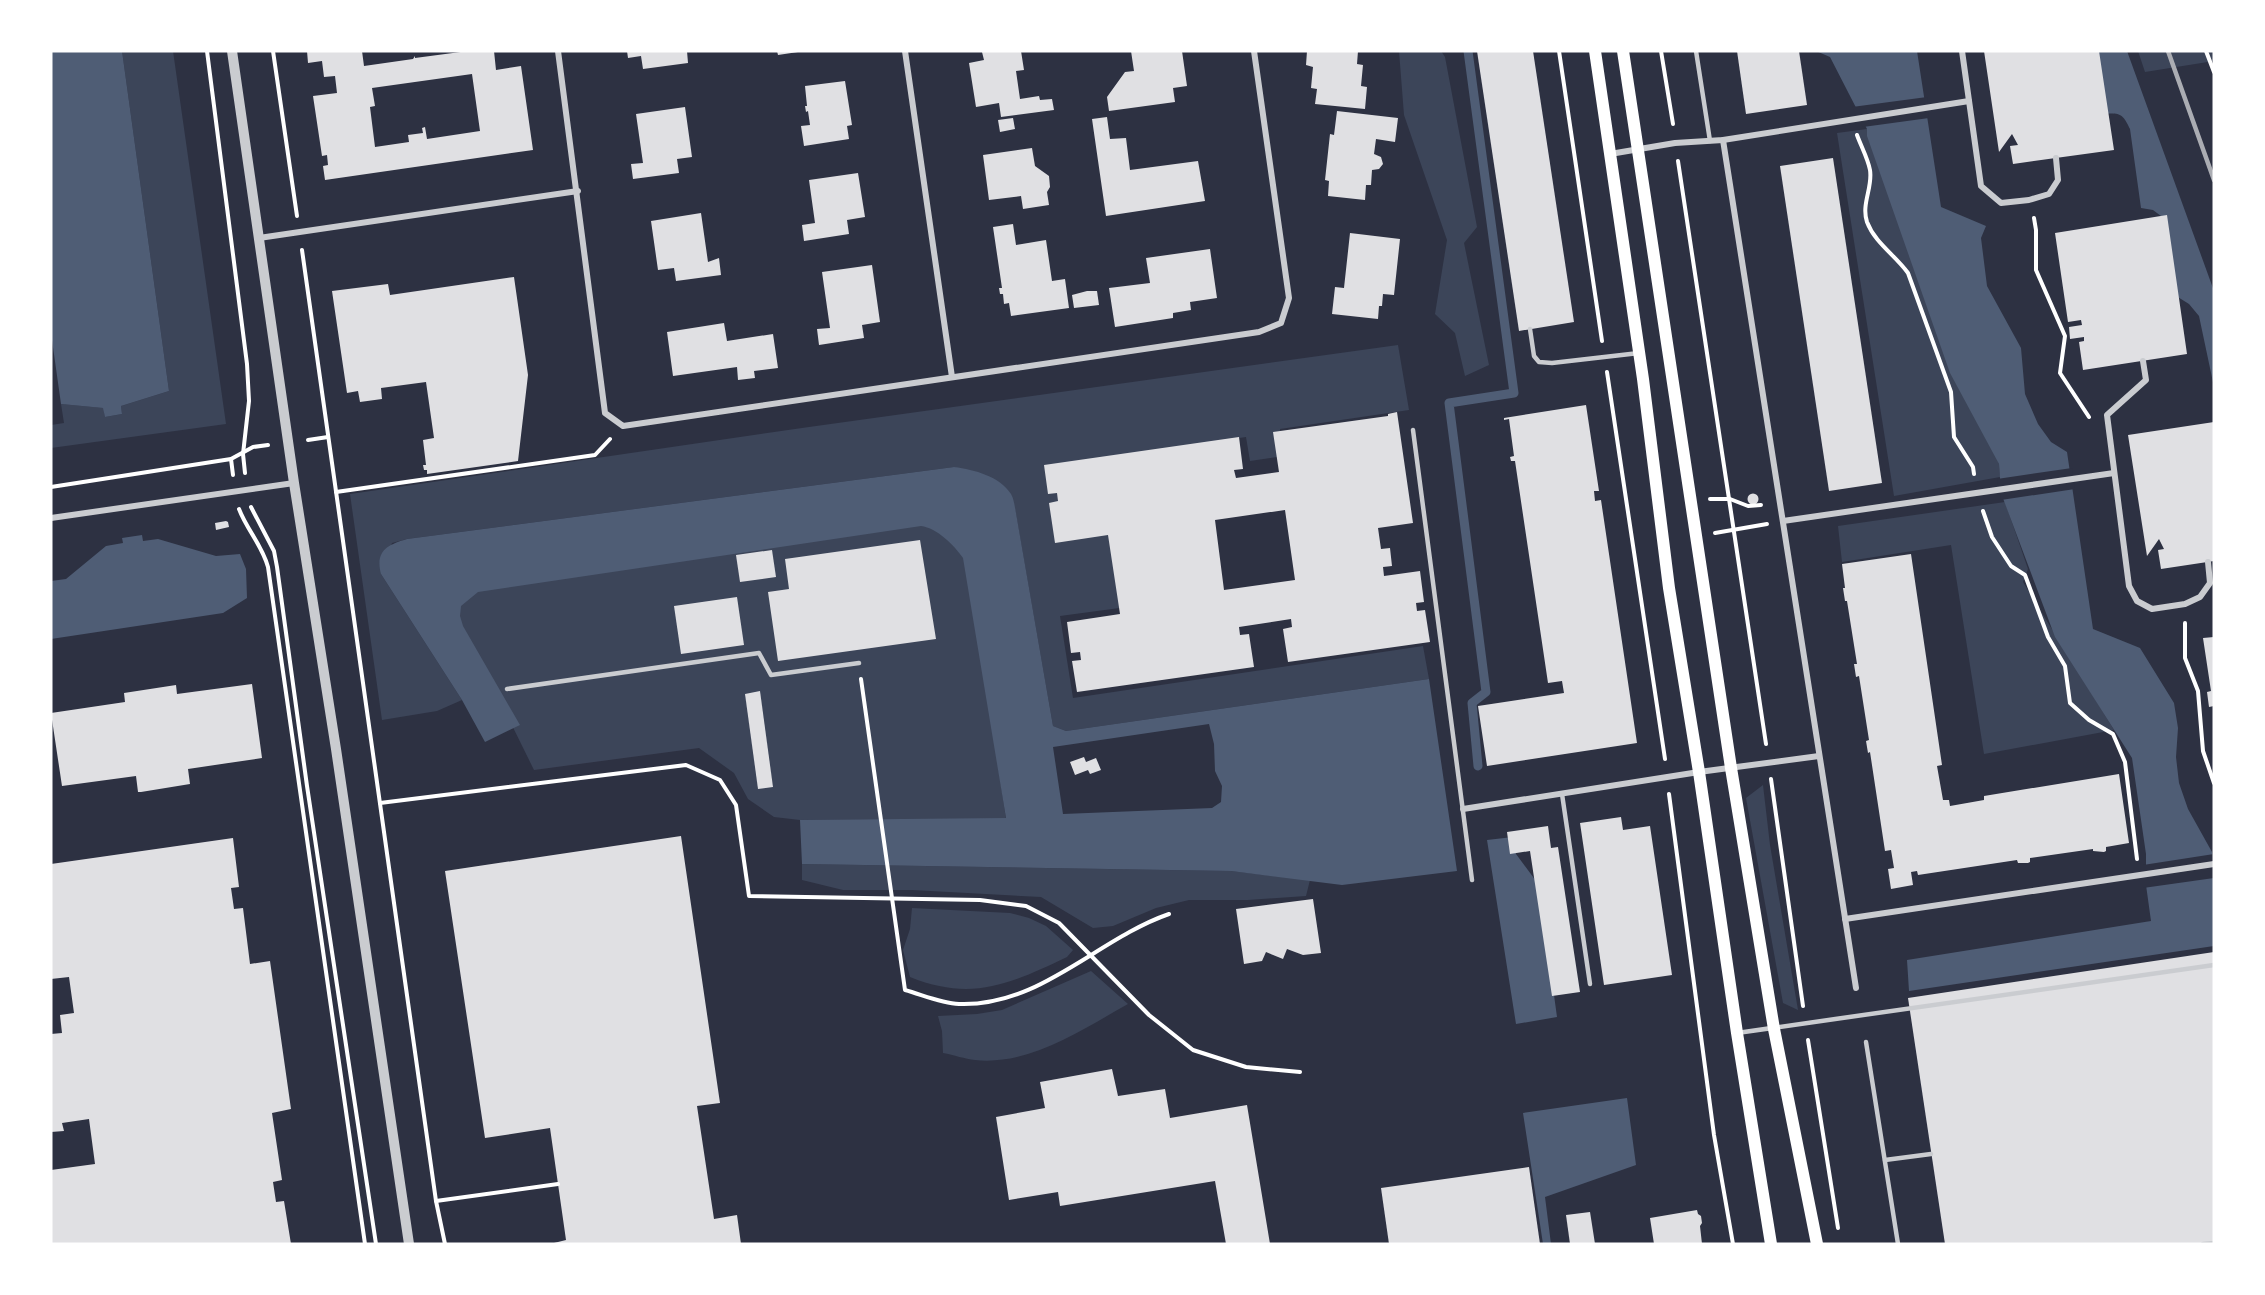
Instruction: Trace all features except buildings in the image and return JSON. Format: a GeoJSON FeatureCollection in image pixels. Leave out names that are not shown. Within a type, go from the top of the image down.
{"type":"FeatureCollection","features":[{"type":"Feature","properties":{"kind":"main road"},"geometry":{"type":"LineString","coordinates":[[1595,51],[1639,353],[1669,588],[1771,1244]]}},
{"type":"Feature","properties":{"kind":"main road"},"geometry":{"type":"LineString","coordinates":[[1623,51],[1731,768],[1774,1029],[1817,1244]]}},
{"type":"Feature","properties":{"kind":"street"},"geometry":{"type":"LineString","coordinates":[[232,51],[294,483],[409,1244]]}},
{"type":"Feature","properties":{"kind":"street"},"geometry":{"type":"LineString","coordinates":[[558,51],[578,191],[605,413],[623,426],[1259,332],[1281,323],[1289,298],[1254,51]]}},
{"type":"Feature","properties":{"kind":"street"},"geometry":{"type":"LineString","coordinates":[[905,51],[952,377]]}},
{"type":"Feature","properties":{"kind":"street"},"geometry":{"type":"LineString","coordinates":[[1962,51],[1981,186],[2001,203],[2029,200],[2049,194],[2058,180],[2056,158]]}},
{"type":"Feature","properties":{"kind":"street"},"geometry":{"type":"LineString","coordinates":[[1610,154],[1675,143],[1723,140],[1969,101]]}},
{"type":"Feature","properties":{"kind":"street"},"geometry":{"type":"LineString","coordinates":[[1723,140],[1856,988]]}},
{"type":"Feature","properties":{"kind":"street"},"geometry":{"type":"LineString","coordinates":[[259,238],[578,191]]}},
{"type":"Feature","properties":{"kind":"street"},"geometry":{"type":"LineString","coordinates":[[2143,361],[2146,380],[2107,415],[2129,586],[2137,601],[2152,609],[2185,604],[2200,597],[2210,583],[2208,562]]}},
{"type":"Feature","properties":{"kind":"street"},"geometry":{"type":"LineString","coordinates":[[1782,521],[2114,473]]}},
{"type":"Feature","properties":{"kind":"street"},"geometry":{"type":"LineString","coordinates":[[51,518],[294,483]]}},
{"type":"Feature","properties":{"kind":"street"},"geometry":{"type":"LineString","coordinates":[[1463,809],[1699,772],[1819,756]]}},
{"type":"Feature","properties":{"kind":"street"},"geometry":{"type":"LineString","coordinates":[[1845,919],[2214,864]]}},
{"type":"Feature","properties":{"kind":"lane"},"geometry":{"type":"LineString","coordinates":[[1696,51],[1710,141]]}},
{"type":"Feature","properties":{"kind":"lane"},"geometry":{"type":"LineString","coordinates":[[1530,329],[1534,356],[1539,362],[1552,363],[1639,353]]}},
{"type":"Feature","properties":{"kind":"lane"},"geometry":{"type":"LineString","coordinates":[[1413,430],[1472,880]]}},
{"type":"Feature","properties":{"kind":"lane"},"geometry":{"type":"LineString","coordinates":[[507,689],[759,653],[771,675],[859,663]]}},
{"type":"Feature","properties":{"kind":"lane"},"geometry":{"type":"LineString","coordinates":[[1562,794],[1590,984]]}},
{"type":"Feature","properties":{"kind":"lane"},"geometry":{"type":"LineString","coordinates":[[1737,1033],[2214,964]]}},
{"type":"Feature","properties":{"kind":"lane"},"geometry":{"type":"LineString","coordinates":[[1866,1042],[1898,1244]]}},
{"type":"Feature","properties":{"kind":"lane"},"geometry":{"type":"LineString","coordinates":[[1885,1160],[1931,1154]]}},
{"type":"Feature","properties":{"kind":"lane"},"geometry":{"type":"LineString","coordinates":[[2204,1244],[2214,1243]]}},
{"type":"Feature","properties":{"kind":"path"},"geometry":{"type":"LineString","coordinates":[[207,51],[248,364],[249,400],[243,454],[247,489],[252,512],[274,551],[277,567],[306,786],[376,1244]]}},
{"type":"Feature","properties":{"kind":"path"},"geometry":{"type":"LineString","coordinates":[[273,51],[436,1201],[445,1244]]}},
{"type":"Feature","properties":{"kind":"path"},"geometry":{"type":"LineString","coordinates":[[1558,51],[1667,778],[1714,1135],[1733,1244]]}},
{"type":"Feature","properties":{"kind":"path"},"geometry":{"type":"LineString","coordinates":[[1661,51],[1839,1232]]}},
{"type":"Feature","properties":{"kind":"path"},"geometry":{"type":"LineString","coordinates":[[2206,51],[2214,72]]}},
{"type":"Feature","properties":{"kind":"path"},"geometry":{"type":"LineString","coordinates":[[2029,200],[2036,230],[2036,270],[2065,336],[2060,373],[2088,417],[2107,415]]}},
{"type":"Feature","properties":{"kind":"path"},"geometry":{"type":"LineString","coordinates":[[336,492],[595,455],[623,426]]}},
{"type":"Feature","properties":{"kind":"path"},"geometry":{"type":"LineString","coordinates":[[51,487],[231,459],[243,454]]}},
{"type":"Feature","properties":{"kind":"path"},"geometry":{"type":"LineString","coordinates":[[231,459],[239,509],[244,522],[263,551],[268,567],[365,1244]]}},
{"type":"Feature","properties":{"kind":"path"},"geometry":{"type":"LineString","coordinates":[[2185,604],[2185,658],[2198,691],[2203,751],[2214,783]]}},
{"type":"Feature","properties":{"kind":"path"},"geometry":{"type":"LineString","coordinates":[[859,663],[905,990],[959,1004],[989,1001],[1023,993],[1061,974],[1127,932],[1169,914]]}},
{"type":"Feature","properties":{"kind":"path"},"geometry":{"type":"LineString","coordinates":[[380,803],[686,765],[720,780],[736,806],[749,896],[980,900],[1026,906],[1059,922],[1149,1015],[1193,1050],[1246,1067],[1300,1072]]}},
{"type":"Feature","properties":{"kind":"path"},"geometry":{"type":"LineString","coordinates":[[436,1201],[558,1184]]}},
{"type":"Feature","properties":{"kind":"shaded area"},"geometry":{"type":"Polygon","coordinates":[[[51,51],[122,51],[169,391],[121,406],[122,414],[105,417],[103,408],[61,404],[51,333],[51,51]]]}},
{"type":"Feature","properties":{"kind":"shaded area"},"geometry":{"type":"Polygon","coordinates":[[[122,51],[173,51],[226,424],[51,448],[51,425],[64,423],[61,404],[104,408],[105,417],[122,414],[121,406],[169,391],[122,51]]]}},
{"type":"Feature","properties":{"kind":"shaded area"},"geometry":{"type":"Polygon","coordinates":[[[1399,51],[1441,51],[1445,57],[1477,227],[1464,243],[1489,365],[1465,376],[1455,333],[1435,314],[1447,240],[1404,115],[1399,51]]]}},
{"type":"Feature","properties":{"kind":"shaded area"},"geometry":{"type":"Polygon","coordinates":[[[1816,51],[1917,51],[1941,207],[1986,226],[1981,238],[1987,286],[2021,348],[2025,394],[2038,424],[2051,442],[2067,452],[2093,629],[2140,648],[2174,703],[2178,728],[2176,757],[2179,783],[2188,809],[2212,852],[2214,946],[1909,991],[1907,960],[2151,921],[2146,885],[2146,854],[2132,758],[2055,637],[2001,493],[1999,464],[1950,373],[1867,136],[1867,129],[1830,57],[1816,51]]]}},
{"type":"Feature","properties":{"kind":"shaded area"},"geometry":{"type":"Polygon","coordinates":[[[2089,51],[2127,51],[2214,291],[2214,387],[2199,316],[2189,304],[2173,294],[2161,216],[2153,210],[2141,208],[2130,129],[2125,119],[2119,115],[2101,114],[2089,51]]]}},
{"type":"Feature","properties":{"kind":"shaded area"},"geometry":{"type":"Polygon","coordinates":[[[2138,51],[2214,51],[2214,61],[2145,72],[2138,51]]]}},
{"type":"Feature","properties":{"kind":"shaded area"},"geometry":{"type":"Polygon","coordinates":[[[1867,129],[1999,464],[2000,477],[1894,496],[1837,133],[1867,129]]]}},
{"type":"Feature","properties":{"kind":"shaded area"},"geometry":{"type":"Polygon","coordinates":[[[1398,345],[1409,410],[1280,429],[1284,456],[1250,461],[1246,437],[1059,465],[1115,532],[1127,607],[1060,616],[1073,698],[1423,646],[1429,679],[1066,731],[1053,726],[1011,495],[954,467],[407,539],[392,543],[381,574],[462,700],[437,711],[382,720],[350,494],[1398,345]]]}},
{"type":"Feature","properties":{"kind":"shaded area"},"geometry":{"type":"Polygon","coordinates":[[[954,467],[978,472],[1000,483],[1013,498],[1053,726],[1066,731],[1429,679],[1457,871],[1342,885],[1231,871],[802,864],[800,820],[1006,818],[963,558],[945,538],[921,526],[478,592],[461,606],[460,616],[463,626],[520,725],[485,742],[462,700],[381,574],[381,554],[388,547],[407,539],[954,467]],[[1209,724],[1053,747],[1063,814],[1212,808],[1221,802],[1222,786],[1215,771],[1214,744],[1209,724]]]}},
{"type":"Feature","properties":{"kind":"shaded area"},"geometry":{"type":"Polygon","coordinates":[[[2005,502],[2028,569],[2023,582],[2114,730],[1984,754],[1951,545],[1842,562],[1838,526],[2005,502]]]}},
{"type":"Feature","properties":{"kind":"shaded area"},"geometry":{"type":"Polygon","coordinates":[[[959,503],[1006,819],[800,820],[774,817],[748,799],[734,773],[699,748],[534,770],[499,699],[430,614],[455,573],[959,503]]]}},
{"type":"Feature","properties":{"kind":"shaded area"},"geometry":{"type":"Polygon","coordinates":[[[142,535],[143,541],[158,539],[216,556],[240,554],[246,569],[247,598],[223,613],[51,639],[51,581],[66,579],[106,546],[123,543],[122,538],[142,535]]]}},
{"type":"Feature","properties":{"kind":"shaded area"},"geometry":{"type":"Polygon","coordinates":[[[1763,785],[1770,845],[1798,1010],[1783,1003],[1746,798],[1763,785]]]}},
{"type":"Feature","properties":{"kind":"shaded area"},"geometry":{"type":"Polygon","coordinates":[[[1513,837],[1516,854],[1539,885],[1557,1017],[1516,1024],[1487,840],[1513,837]]]}},
{"type":"Feature","properties":{"kind":"shaded area"},"geometry":{"type":"Polygon","coordinates":[[[802,864],[1231,871],[1310,880],[1306,896],[1248,900],[1189,900],[1156,908],[1113,926],[1093,928],[1041,897],[912,890],[843,890],[802,880],[802,864]]]}},
{"type":"Feature","properties":{"kind":"shaded area"},"geometry":{"type":"Polygon","coordinates":[[[912,908],[1010,913],[1046,926],[1073,950],[1067,957],[1009,982],[972,989],[932,984],[910,977],[903,950],[910,929],[912,908]]]}},
{"type":"Feature","properties":{"kind":"shaded area"},"geometry":{"type":"Polygon","coordinates":[[[1091,971],[1128,1004],[1036,1052],[996,1060],[975,1060],[943,1053],[942,1031],[938,1016],[1002,1010],[1091,971]]]}},
{"type":"Feature","properties":{"kind":"shaded area"},"geometry":{"type":"Polygon","coordinates":[[[1627,1098],[1636,1165],[1545,1197],[1551,1244],[1543,1244],[1523,1113],[1627,1098]]]}},
{"type":"Feature","properties":{"kind":"pier"},"geometry":{"type":"Polygon","coordinates":[[[1927,97],[1929,118],[1863,127],[1852,107],[1927,97]]]}},
{"type":"Feature","properties":{"kind":"pier"},"geometry":{"type":"Polygon","coordinates":[[[2072,468],[2075,489],[2001,500],[1997,479],[2072,468]]]}},
{"type":"Feature","properties":{"kind":"pier"},"geometry":{"type":"Polygon","coordinates":[[[2214,854],[2214,878],[2143,888],[2143,865],[2214,854]]]}},
{"type":"Feature","properties":{"kind":"waterway"},"geometry":{"type":"LineString","coordinates":[[1468,51],[1514,393],[1449,403],[1486,692],[1472,703],[1478,766]]}},
{"type":"Feature","properties":{"kind":"railway"},"geometry":{"type":"LineString","coordinates":[[2168,51],[2214,180]]}}]}
